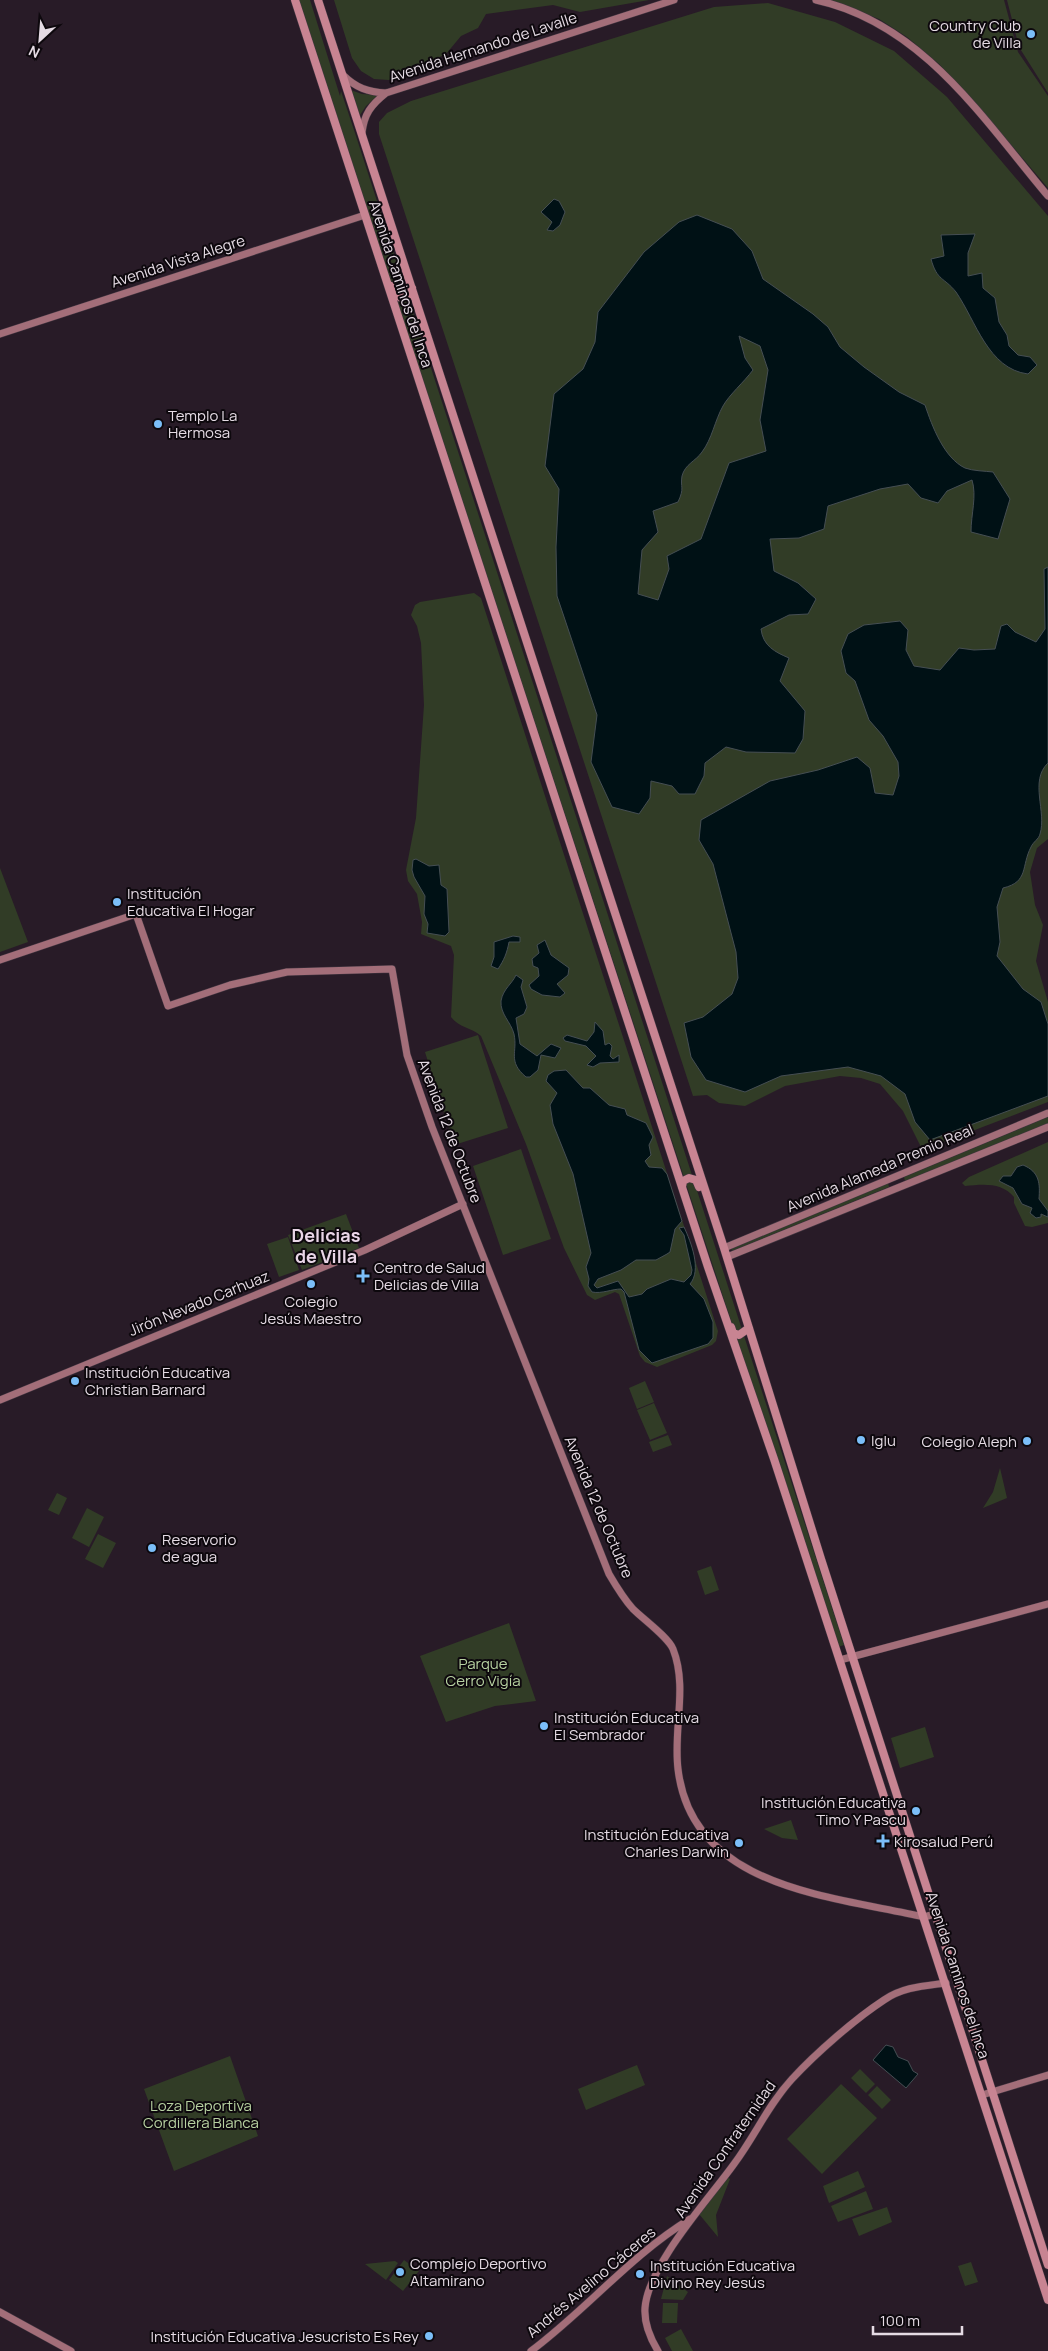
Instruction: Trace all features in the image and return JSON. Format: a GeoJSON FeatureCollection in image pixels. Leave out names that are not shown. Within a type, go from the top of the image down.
{"type":"FeatureCollection","features":[{"type":"Feature","properties":{"kind":"main road","name":"Avenida Caminos del Inca"},"geometry":{"type":"LineString","coordinates":[[295,0],[482,577],[722,1310],[840,1660],[1048,2300]]}},
{"type":"Feature","properties":{"kind":"main road"},"geometry":{"type":"LineString","coordinates":[[318,0],[727,1258]]}},
{"type":"Feature","properties":{"kind":"main road"},"geometry":{"type":"LineString","coordinates":[[380,263],[387,270],[397,296],[406,297],[412,288]]}},
{"type":"Feature","properties":{"kind":"main road"},"geometry":{"type":"LineString","coordinates":[[682,1187],[687,1179],[696,1180],[704,1204],[710,1208]]}},
{"type":"Feature","properties":{"kind":"main road","name":"Avenida Caminos del Inca"},"geometry":{"type":"LineString","coordinates":[[727,1258],[852,1656],[1048,2266]]}},
{"type":"Feature","properties":{"kind":"main road"},"geometry":{"type":"LineString","coordinates":[[722,1310],[728,1316],[735,1334],[742,1335],[749,1328]]}},
{"type":"Feature","properties":{"kind":"street","name":"Avenida Hernando de Lavalle"},"geometry":{"type":"LineString","coordinates":[[343,75],[351,84],[360,88],[370,92],[386,93],[674,0]]}},
{"type":"Feature","properties":{"kind":"street"},"geometry":{"type":"LineString","coordinates":[[816,0],[840,7],[884,27],[924,55],[958,88],[1048,196]]}},
{"type":"Feature","properties":{"kind":"street","name":"Avenida Hernando de Lavalle"},"geometry":{"type":"LineString","coordinates":[[362,134],[363,120],[368,110],[386,93]]}},
{"type":"Feature","properties":{"kind":"street","name":"Avenida Vista Alegre"},"geometry":{"type":"LineString","coordinates":[[0,334],[364,215]]}},
{"type":"Feature","properties":{"kind":"street","name":"Avenida 12 de Octubre"},"geometry":{"type":"LineString","coordinates":[[0,960],[136,914],[168,1006],[230,985],[286,972],[392,969],[407,1055],[462,1204],[609,1574],[626,1601],[672,1646],[680,1681],[678,1768],[685,1799],[697,1823],[713,1844],[727,1858],[762,1878],[799,1889],[924,1917],[936,1914]]}},
{"type":"Feature","properties":{"kind":"street","name":"Avenida Alameda Premio Real"},"geometry":{"type":"LineString","coordinates":[[724,1248],[1048,1113]]}},
{"type":"Feature","properties":{"kind":"street","name":"Avenida Alameda Premio Real"},"geometry":{"type":"LineString","coordinates":[[727,1258],[1048,1127]]}},
{"type":"Feature","properties":{"kind":"street","name":"Jirón Nevado Carhuaz"},"geometry":{"type":"LineString","coordinates":[[0,1400],[365,1250],[462,1204]]}},
{"type":"Feature","properties":{"kind":"street"},"geometry":{"type":"LineString","coordinates":[[840,1660],[1048,1604]]}},
{"type":"Feature","properties":{"kind":"street","name":"Avenida Confraternidad"},"geometry":{"type":"LineString","coordinates":[[658,2351],[648,2330],[646,2319],[649,2294],[669,2252],[735,2162],[768,2108],[793,2078],[845,2031],[885,1999],[905,1990],[946,1983]]}},
{"type":"Feature","properties":{"kind":"street"},"geometry":{"type":"LineString","coordinates":[[982,2095],[1048,2075]]}},
{"type":"Feature","properties":{"kind":"street","name":"Andrés Avelino Cáceres"},"geometry":{"type":"LineString","coordinates":[[531,2351],[614,2278],[693,2217]]}},
{"type":"Feature","properties":{"kind":"street"},"geometry":{"type":"LineString","coordinates":[[0,2312],[71,2351]]}},
{"type":"Feature","properties":{"kind":"green space"},"geometry":{"type":"Polygon","coordinates":[[[298,0],[310,0],[340,96],[341,91],[355,133],[844,1645],[838,1647],[298,0]]]}},
{"type":"Feature","properties":{"kind":"green space"},"geometry":{"type":"Polygon","coordinates":[[[334,0],[649,0],[580,12],[553,5],[486,14],[478,28],[461,36],[446,54],[389,80],[374,79],[361,71],[352,58],[334,0]]]}},
{"type":"Feature","properties":{"kind":"green space"},"geometry":{"type":"Polygon","coordinates":[[[830,0],[1004,0],[1018,52],[1048,96],[1048,188],[972,99],[939,64],[907,37],[879,19],[830,0]]]}},
{"type":"Feature","properties":{"kind":"green space","name":"Country Club de Villa"},"geometry":{"type":"Polygon","coordinates":[[[1007,0],[1048,0],[1048,93],[1019,47],[1007,0]]]}},
{"type":"Feature","properties":{"kind":"green space"},"geometry":{"type":"Polygon","coordinates":[[[768,3],[835,22],[894,51],[947,97],[1048,216],[1048,839],[1037,848],[1030,872],[1035,905],[1043,925],[1036,961],[1048,1002],[1048,1102],[933,1146],[921,1147],[903,1111],[880,1084],[861,1078],[840,1076],[785,1086],[745,1106],[719,1103],[707,1095],[693,1096],[379,134],[379,122],[387,113],[411,101],[714,7],[768,3]]]}},
{"type":"Feature","properties":{"kind":"green space"},"geometry":{"type":"Polygon","coordinates":[[[348,89],[362,94],[378,95],[366,106],[358,118],[348,89]]]}},
{"type":"Feature","properties":{"kind":"green space"},"geometry":{"type":"Polygon","coordinates":[[[474,593],[481,598],[718,1331],[716,1341],[712,1345],[657,1367],[645,1362],[640,1356],[619,1294],[615,1292],[595,1300],[587,1295],[564,1248],[526,1144],[481,1036],[454,1021],[451,1017],[454,955],[451,946],[421,934],[422,922],[417,894],[408,881],[406,870],[416,818],[424,705],[421,643],[417,626],[411,615],[415,605],[420,602],[474,593]]]}},
{"type":"Feature","properties":{"kind":"green space"},"geometry":{"type":"Polygon","coordinates":[[[0,868],[28,942],[0,952],[0,868]]]}},
{"type":"Feature","properties":{"kind":"green space"},"geometry":{"type":"Polygon","coordinates":[[[478,1035],[508,1128],[454,1145],[425,1052],[478,1035]]]}},
{"type":"Feature","properties":{"kind":"green space"},"geometry":{"type":"Polygon","coordinates":[[[1048,1117],[1048,1124],[905,1181],[904,1177],[1048,1117]]]}},
{"type":"Feature","properties":{"kind":"green space"},"geometry":{"type":"Polygon","coordinates":[[[1048,1142],[1048,1223],[1032,1227],[1025,1226],[1014,1203],[1014,1197],[998,1186],[965,1186],[962,1183],[969,1177],[1048,1142]]]}},
{"type":"Feature","properties":{"kind":"green space"},"geometry":{"type":"Polygon","coordinates":[[[521,1149],[551,1239],[503,1255],[473,1166],[521,1149]]]}},
{"type":"Feature","properties":{"kind":"green space"},"geometry":{"type":"Polygon","coordinates":[[[888,1183],[889,1187],[732,1251],[731,1248],[888,1183]]]}},
{"type":"Feature","properties":{"kind":"green space"},"geometry":{"type":"Polygon","coordinates":[[[346,1214],[359,1248],[302,1270],[288,1235],[346,1214]]]}},
{"type":"Feature","properties":{"kind":"green space"},"geometry":{"type":"Polygon","coordinates":[[[288,1237],[299,1270],[279,1277],[267,1244],[288,1237]]]}},
{"type":"Feature","properties":{"kind":"green space"},"geometry":{"type":"Polygon","coordinates":[[[645,1381],[654,1402],[637,1409],[629,1388],[645,1381]]]}},
{"type":"Feature","properties":{"kind":"green space"},"geometry":{"type":"Polygon","coordinates":[[[654,1403],[667,1433],[650,1440],[637,1410],[654,1403]]]}},
{"type":"Feature","properties":{"kind":"green space"},"geometry":{"type":"Polygon","coordinates":[[[668,1435],[672,1445],[653,1452],[649,1442],[668,1435]]]}},
{"type":"Feature","properties":{"kind":"green space"},"geometry":{"type":"Polygon","coordinates":[[[1000,1468],[1007,1498],[983,1508],[993,1492],[1000,1468]]]}},
{"type":"Feature","properties":{"kind":"green space"},"geometry":{"type":"Polygon","coordinates":[[[57,1493],[67,1498],[59,1515],[48,1510],[57,1493]]]}},
{"type":"Feature","properties":{"kind":"green space"},"geometry":{"type":"Polygon","coordinates":[[[87,1508],[104,1517],[89,1547],[72,1538],[87,1508]]]}},
{"type":"Feature","properties":{"kind":"green space"},"geometry":{"type":"Polygon","coordinates":[[[98,1534],[116,1543],[103,1568],[85,1559],[98,1534]]]}},
{"type":"Feature","properties":{"kind":"green space"},"geometry":{"type":"Polygon","coordinates":[[[711,1566],[719,1590],[705,1595],[697,1571],[711,1566]]]}},
{"type":"Feature","properties":{"kind":"green space","name":"Parque Cerro Vigía"},"geometry":{"type":"Polygon","coordinates":[[[509,1623],[536,1701],[495,1706],[446,1722],[420,1656],[509,1623]]]}},
{"type":"Feature","properties":{"kind":"green space"},"geometry":{"type":"Polygon","coordinates":[[[925,1727],[934,1757],[900,1768],[891,1738],[925,1727]]]}},
{"type":"Feature","properties":{"kind":"green space"},"geometry":{"type":"Polygon","coordinates":[[[791,1820],[798,1840],[782,1838],[764,1829],[791,1820]]]}},
{"type":"Feature","properties":{"kind":"green space","name":"Loza Deportiva Cordillera Blanca"},"geometry":{"type":"Polygon","coordinates":[[[230,2056],[258,2136],[174,2171],[144,2089],[230,2056]]]}},
{"type":"Feature","properties":{"kind":"green space"},"geometry":{"type":"Polygon","coordinates":[[[637,2065],[645,2085],[586,2110],[578,2089],[637,2065]]]}},
{"type":"Feature","properties":{"kind":"green space"},"geometry":{"type":"Polygon","coordinates":[[[860,2069],[875,2084],[866,2093],[851,2078],[860,2069]]]}},
{"type":"Feature","properties":{"kind":"green space"},"geometry":{"type":"Polygon","coordinates":[[[841,2084],[877,2118],[822,2174],[787,2139],[841,2084]]]}},
{"type":"Feature","properties":{"kind":"green space"},"geometry":{"type":"Polygon","coordinates":[[[877,2086],[891,2100],[882,2109],[868,2095],[877,2086]]]}},
{"type":"Feature","properties":{"kind":"green space"},"geometry":{"type":"Polygon","coordinates":[[[858,2171],[865,2187],[829,2203],[823,2186],[858,2171]]]}},
{"type":"Feature","properties":{"kind":"green space"},"geometry":{"type":"Polygon","coordinates":[[[727,2177],[730,2179],[716,2215],[718,2237],[699,2214],[727,2177]]]}},
{"type":"Feature","properties":{"kind":"green space"},"geometry":{"type":"Polygon","coordinates":[[[866,2191],[873,2209],[838,2222],[831,2206],[866,2191]]]}},
{"type":"Feature","properties":{"kind":"green space"},"geometry":{"type":"Polygon","coordinates":[[[887,2207],[892,2222],[859,2236],[852,2219],[887,2207]]]}},
{"type":"Feature","properties":{"kind":"green space"},"geometry":{"type":"Polygon","coordinates":[[[404,2260],[419,2271],[403,2291],[389,2280],[404,2260]]]}},
{"type":"Feature","properties":{"kind":"green space"},"geometry":{"type":"Polygon","coordinates":[[[395,2261],[398,2263],[386,2280],[365,2264],[395,2261]]]}},
{"type":"Feature","properties":{"kind":"green space"},"geometry":{"type":"Polygon","coordinates":[[[971,2262],[978,2282],[965,2286],[958,2266],[971,2262]]]}},
{"type":"Feature","properties":{"kind":"green space"},"geometry":{"type":"Polygon","coordinates":[[[667,2276],[688,2292],[683,2300],[661,2299],[667,2276]]]}},
{"type":"Feature","properties":{"kind":"green space"},"geometry":{"type":"Polygon","coordinates":[[[663,2303],[678,2303],[677,2323],[662,2323],[663,2303]]]}},
{"type":"Feature","properties":{"kind":"green space"},"geometry":{"type":"Polygon","coordinates":[[[681,2329],[693,2351],[672,2351],[665,2338],[681,2329]]]}},
{"type":"Feature","properties":{"kind":"shaded area"},"geometry":{"type":"Polygon","coordinates":[[[554,199],[559,201],[565,212],[560,225],[553,231],[547,230],[552,222],[541,212],[554,199]]]}},
{"type":"Feature","properties":{"kind":"shaded area"},"geometry":{"type":"Polygon","coordinates":[[[697,215],[732,229],[752,251],[763,279],[813,314],[828,327],[840,347],[864,367],[899,392],[925,405],[935,432],[951,457],[965,468],[993,472],[1010,499],[998,539],[971,532],[974,499],[972,480],[947,491],[938,503],[921,498],[908,484],[880,489],[828,506],[824,529],[799,538],[770,539],[774,571],[798,583],[816,599],[808,614],[789,615],[761,629],[764,640],[770,648],[789,658],[780,681],[805,711],[803,739],[795,753],[746,752],[726,747],[705,763],[704,776],[695,794],[679,794],[672,786],[651,781],[650,798],[639,814],[612,807],[591,762],[597,715],[557,596],[556,547],[559,489],[545,466],[554,394],[583,369],[595,342],[598,312],[644,252],[679,222],[697,215]],[[739,336],[745,358],[753,370],[720,411],[711,435],[700,455],[683,472],[682,488],[678,502],[653,511],[658,532],[642,550],[638,594],[658,600],[669,569],[667,556],[701,539],[729,463],[766,451],[760,420],[768,370],[760,346],[739,336]]]}},
{"type":"Feature","properties":{"kind":"shaded area"},"geometry":{"type":"Polygon","coordinates":[[[975,234],[968,253],[968,276],[982,273],[983,288],[995,298],[999,322],[1007,335],[1009,346],[1018,355],[1030,357],[1037,365],[1028,374],[1014,370],[993,354],[984,342],[956,292],[938,275],[933,266],[931,259],[944,256],[941,235],[975,234]]]}},
{"type":"Feature","properties":{"kind":"shaded area"},"geometry":{"type":"Polygon","coordinates":[[[1048,567],[1048,763],[1042,770],[1039,788],[1042,825],[1039,836],[1028,854],[1021,877],[1017,882],[1003,888],[997,907],[1000,942],[997,956],[1023,989],[1041,1002],[1048,1024],[1048,1096],[930,1140],[915,1122],[905,1094],[881,1076],[848,1067],[781,1076],[745,1092],[706,1080],[691,1057],[684,1023],[703,1017],[732,994],[738,978],[736,952],[713,864],[699,840],[701,820],[770,781],[818,770],[857,757],[870,768],[875,793],[893,795],[899,776],[898,762],[883,736],[869,720],[855,681],[846,673],[841,651],[848,634],[864,625],[900,621],[908,630],[906,650],[914,666],[940,670],[959,648],[974,650],[995,649],[1001,626],[1007,624],[1015,632],[1036,642],[1045,629],[1044,569],[1048,567]]]}},
{"type":"Feature","properties":{"kind":"shaded area"},"geometry":{"type":"Polygon","coordinates":[[[416,859],[429,866],[439,865],[441,885],[447,889],[449,932],[445,936],[427,933],[428,924],[424,914],[425,896],[412,870],[413,860],[416,859]]]}},
{"type":"Feature","properties":{"kind":"shaded area"},"geometry":{"type":"Polygon","coordinates":[[[513,936],[520,937],[520,942],[509,942],[505,956],[498,969],[491,966],[494,957],[494,942],[513,936]]]}},
{"type":"Feature","properties":{"kind":"shaded area"},"geometry":{"type":"Polygon","coordinates":[[[545,940],[551,955],[569,968],[568,975],[557,984],[565,993],[560,997],[542,995],[531,989],[529,985],[539,976],[538,968],[533,966],[532,959],[539,953],[537,945],[545,940]]]}},
{"type":"Feature","properties":{"kind":"shaded area"},"geometry":{"type":"Polygon","coordinates":[[[516,975],[523,980],[521,987],[527,1007],[524,1014],[516,1018],[520,1044],[537,1056],[551,1044],[561,1048],[555,1058],[541,1055],[538,1070],[530,1077],[526,1077],[517,1066],[514,1056],[514,1034],[501,1006],[504,993],[516,975]]]}},
{"type":"Feature","properties":{"kind":"shaded area"},"geometry":{"type":"Polygon","coordinates":[[[595,1022],[603,1031],[605,1045],[609,1043],[612,1046],[610,1056],[613,1059],[619,1055],[619,1062],[600,1063],[593,1067],[587,1065],[596,1056],[586,1046],[565,1041],[563,1038],[567,1035],[587,1041],[594,1032],[595,1022]]]}},
{"type":"Feature","properties":{"kind":"shaded area"},"geometry":{"type":"Polygon","coordinates":[[[566,1070],[583,1088],[590,1088],[609,1105],[625,1109],[627,1115],[646,1123],[653,1137],[649,1145],[651,1155],[645,1161],[649,1167],[662,1168],[667,1174],[682,1221],[675,1229],[670,1252],[656,1260],[636,1260],[621,1270],[598,1279],[594,1285],[597,1288],[618,1281],[629,1297],[642,1294],[647,1289],[671,1279],[684,1282],[691,1275],[692,1270],[684,1235],[679,1228],[684,1227],[690,1240],[695,1264],[695,1271],[690,1284],[704,1299],[713,1322],[713,1338],[708,1344],[652,1363],[639,1350],[624,1292],[621,1289],[592,1292],[588,1286],[589,1279],[586,1267],[591,1253],[573,1174],[553,1124],[550,1105],[557,1093],[546,1081],[548,1075],[554,1071],[566,1070]]]}},
{"type":"Feature","properties":{"kind":"shaded area"},"geometry":{"type":"Polygon","coordinates":[[[1023,1165],[1033,1171],[1038,1179],[1039,1199],[1048,1211],[1048,1217],[1041,1214],[1041,1217],[1036,1218],[1030,1213],[1032,1208],[1022,1204],[1013,1188],[999,1181],[1003,1176],[1011,1176],[1017,1167],[1023,1165]]]}},
{"type":"Feature","properties":{"kind":"shaded area"},"geometry":{"type":"Polygon","coordinates":[[[886,2045],[893,2047],[898,2057],[908,2061],[913,2071],[918,2074],[906,2088],[873,2060],[886,2045]]]}},
{"type":"Feature","properties":{"kind":"place","name":"Country Club de Villa"},"geometry":{"type":"Point","coordinates":[1031,34]}},
{"type":"Feature","properties":{"kind":"place","name":"Templo La Hermosa"},"geometry":{"type":"Point","coordinates":[158,424]}},
{"type":"Feature","properties":{"kind":"place","name":"Institución Educativa El Hogar"},"geometry":{"type":"Point","coordinates":[117,902]}},
{"type":"Feature","properties":{"kind":"place","name":"Centro de Salud Delicias de Villa"},"geometry":{"type":"Point","coordinates":[363,1276]}},
{"type":"Feature","properties":{"kind":"place","name":"Colegio Jesús Maestro"},"geometry":{"type":"Point","coordinates":[311,1284]}},
{"type":"Feature","properties":{"kind":"place","name":"Institución Educativa Christian Barnard"},"geometry":{"type":"Point","coordinates":[75,1381]}},
{"type":"Feature","properties":{"kind":"place","name":"Iglu"},"geometry":{"type":"Point","coordinates":[861,1440]}},
{"type":"Feature","properties":{"kind":"place","name":"Colegio Aleph"},"geometry":{"type":"Point","coordinates":[1027,1441]}},
{"type":"Feature","properties":{"kind":"place","name":"Reservorio de agua"},"geometry":{"type":"Point","coordinates":[152,1548]}},
{"type":"Feature","properties":{"kind":"place","name":"Institución Educativa El Sembrador"},"geometry":{"type":"Point","coordinates":[544,1726]}},
{"type":"Feature","properties":{"kind":"place","name":"Institución Educativa Timo Y Pascu"},"geometry":{"type":"Point","coordinates":[916,1811]}},
{"type":"Feature","properties":{"kind":"place","name":"Kirosalud Perú"},"geometry":{"type":"Point","coordinates":[883,1841]}},
{"type":"Feature","properties":{"kind":"place","name":"Institución Educativa Charles Darwin"},"geometry":{"type":"Point","coordinates":[739,1843]}},
{"type":"Feature","properties":{"kind":"place","name":"Complejo Deportivo Altamirano"},"geometry":{"type":"Point","coordinates":[400,2272]}},
{"type":"Feature","properties":{"kind":"place","name":"Institución Educativa Divino Rey Jesús"},"geometry":{"type":"Point","coordinates":[640,2274]}},
{"type":"Feature","properties":{"kind":"place","name":"Institución Educativa Jesucristo Es Rey"},"geometry":{"type":"Point","coordinates":[429,2336]}},
{"type":"Feature","properties":{"kind":"district","name":"Delicias de Villa"},"geometry":{"type":"Point","coordinates":[326,1245]}}]}
